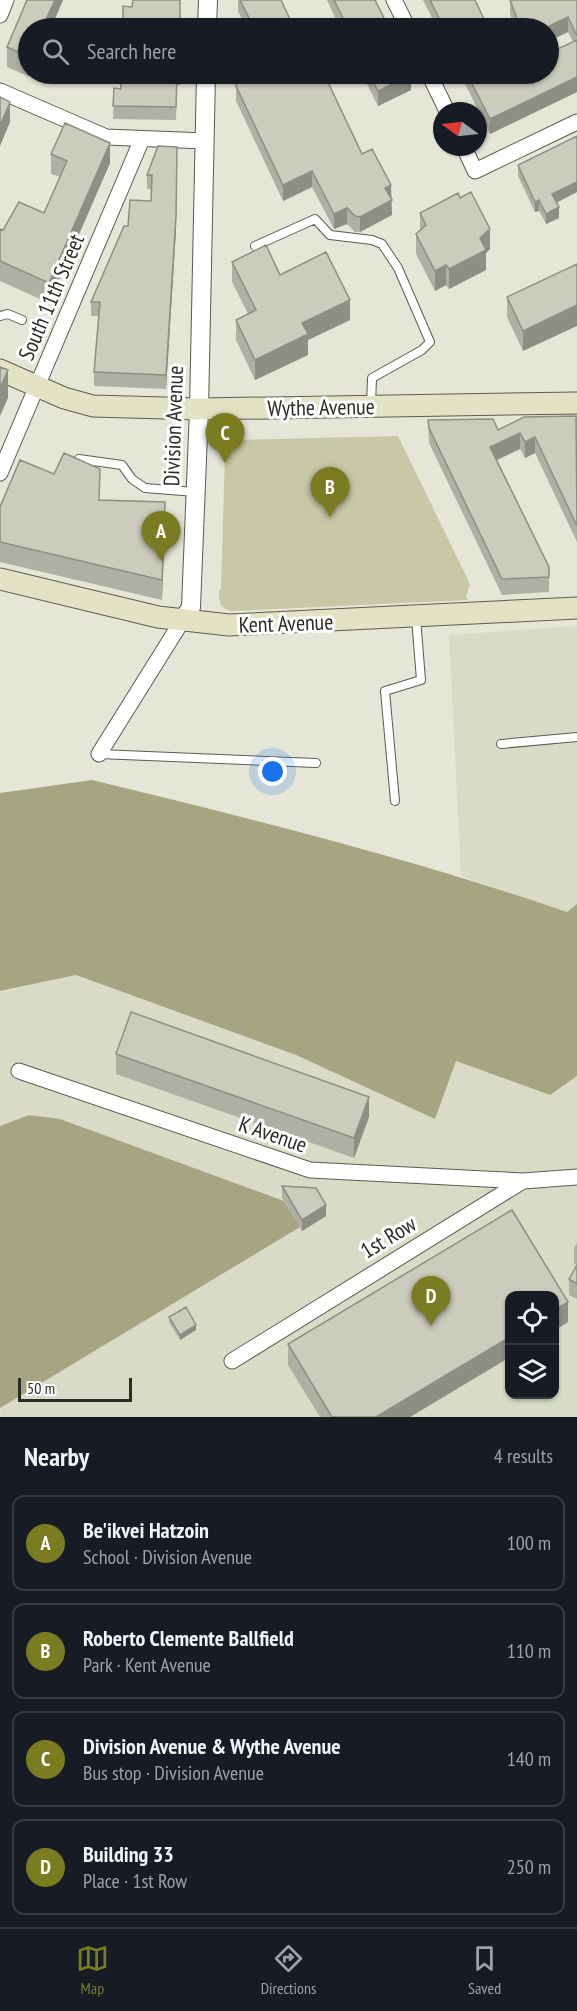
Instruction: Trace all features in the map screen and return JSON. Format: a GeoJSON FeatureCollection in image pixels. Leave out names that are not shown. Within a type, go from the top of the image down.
{"type":"FeatureCollection","features":[{"type":"Feature","properties":{"kind":"main road","name":"Wythe Avenue"},"geometry":{"type":"LineString","coordinates":[[0,370],[84,405],[199,409],[577,403]]}},
{"type":"Feature","properties":{"kind":"main road","name":"Kent Avenue"},"geometry":{"type":"LineString","coordinates":[[0,579],[116,608],[182,621],[229,625],[577,608]]}},
{"type":"Feature","properties":{"kind":"street"},"geometry":{"type":"LineString","coordinates":[[0,15],[6,0]]}},
{"type":"Feature","properties":{"kind":"street"},"geometry":{"type":"LineString","coordinates":[[207,18],[208,0]]}},
{"type":"Feature","properties":{"kind":"street"},"geometry":{"type":"LineString","coordinates":[[394,0],[403,18]]}},
{"type":"Feature","properties":{"kind":"street","name":"Division Avenue"},"geometry":{"type":"LineString","coordinates":[[99,754],[191,607],[199,409],[206,84]]}},
{"type":"Feature","properties":{"kind":"street"},"geometry":{"type":"LineString","coordinates":[[434,84],[443,102]]}},
{"type":"Feature","properties":{"kind":"street"},"geometry":{"type":"LineString","coordinates":[[0,91],[106,137],[205,141]]}},
{"type":"Feature","properties":{"kind":"street"},"geometry":{"type":"LineString","coordinates":[[468,156],[476,171],[577,122]]}},
{"type":"Feature","properties":{"kind":"street","name":"South 11th Street"},"geometry":{"type":"LineString","coordinates":[[0,473],[142,139]]}},
{"type":"Feature","properties":{"kind":"street","name":"K Avenue"},"geometry":{"type":"LineString","coordinates":[[19,1071],[310,1170],[523,1181]]}},
{"type":"Feature","properties":{"kind":"street","name":"1st Row"},"geometry":{"type":"LineString","coordinates":[[232,1361],[523,1181],[577,1177]]}},
{"type":"Feature","properties":{"kind":"lane"},"geometry":{"type":"LineString","coordinates":[[255,246],[315,219],[330,235],[372,240],[382,244],[398,268],[430,342],[422,350],[372,378],[371,406]]}},
{"type":"Feature","properties":{"kind":"lane"},"geometry":{"type":"LineString","coordinates":[[0,316],[8,314],[22,320]]}},
{"type":"Feature","properties":{"kind":"lane"},"geometry":{"type":"LineString","coordinates":[[79,459],[122,465],[132,479],[146,488],[195,492]]}},
{"type":"Feature","properties":{"kind":"lane"},"geometry":{"type":"LineString","coordinates":[[396,801],[385,691],[421,680],[416,617]]}},
{"type":"Feature","properties":{"kind":"lane"},"geometry":{"type":"LineString","coordinates":[[501,744],[577,737]]}},
{"type":"Feature","properties":{"kind":"lane"},"geometry":{"type":"LineString","coordinates":[[99,754],[315,763]]}},
{"type":"Feature","properties":{"kind":"shaded area"},"geometry":{"type":"Polygon","coordinates":[[[398,436],[468,580],[470,585],[466,596],[468,600],[234,611],[223,607],[219,590],[221,590],[225,453],[238,440],[398,436]]]}},
{"type":"Feature","properties":{"kind":"shaded area"},"geometry":{"type":"Polygon","coordinates":[[[577,626],[577,904],[567,912],[461,876],[449,635],[577,626]]]}},
{"type":"Feature","properties":{"kind":"shaded area"},"geometry":{"type":"Polygon","coordinates":[[[92,780],[390,857],[567,912],[577,904],[577,1076],[550,1095],[456,1061],[435,1119],[296,1055],[76,975],[0,991],[0,793],[92,780]]]}},
{"type":"Feature","properties":{"kind":"shaded area"},"geometry":{"type":"Polygon","coordinates":[[[75,975],[296,1055],[435,1118],[456,1061],[550,1095],[577,1076],[577,1417],[0,1417],[29,1115],[0,1126],[0,992],[75,975]]]}},
{"type":"Feature","properties":{"kind":"shaded area"},"geometry":{"type":"Polygon","coordinates":[[[29,1115],[60,1119],[284,1201],[300,1227],[0,1408],[0,1126],[29,1115]]]}},
{"type":"Feature","properties":{"kind":"building"},"geometry":{"type":"Polygon","coordinates":[[[27,0],[55,0],[47,18],[19,18],[27,0]]]}},
{"type":"Feature","properties":{"kind":"building"},"geometry":{"type":"Polygon","coordinates":[[[133,0],[180,0],[180,18],[123,18],[123,6],[132,7],[133,0]]]}},
{"type":"Feature","properties":{"kind":"building"},"geometry":{"type":"Polygon","coordinates":[[[240,0],[281,0],[289,18],[249,18],[240,0]]]}},
{"type":"Feature","properties":{"kind":"building"},"geometry":{"type":"Polygon","coordinates":[[[334,0],[375,0],[384,18],[343,18],[334,0]]]}},
{"type":"Feature","properties":{"kind":"building"},"geometry":{"type":"Polygon","coordinates":[[[430,0],[475,0],[483,18],[439,18],[430,0]]]}},
{"type":"Feature","properties":{"kind":"building"},"geometry":{"type":"Polygon","coordinates":[[[510,0],[577,0],[577,36],[568,17],[559,21],[559,18],[517,18],[510,0]]]}},
{"type":"Feature","properties":{"kind":"building"},"geometry":{"type":"Polygon","coordinates":[[[18,21],[18,52],[7,47],[18,21]]]}},
{"type":"Feature","properties":{"kind":"building"},"geometry":{"type":"Polygon","coordinates":[[[577,40],[577,77],[490,119],[487,113],[487,102],[481,102],[472,84],[559,84],[559,48],[577,40]]]}},
{"type":"Feature","properties":{"kind":"building"},"geometry":{"type":"Polygon","coordinates":[[[121,84],[177,84],[176,107],[113,106],[114,88],[121,89],[121,84]]]}},
{"type":"Feature","properties":{"kind":"building"},"geometry":{"type":"Polygon","coordinates":[[[236,84],[329,84],[362,154],[372,149],[391,185],[385,188],[392,200],[360,217],[355,216],[347,208],[334,214],[312,171],[283,185],[236,84]]]}},
{"type":"Feature","properties":{"kind":"building"},"geometry":{"type":"Polygon","coordinates":[[[374,84],[392,84],[378,91],[374,84]]]}},
{"type":"Feature","properties":{"kind":"building"},"geometry":{"type":"Polygon","coordinates":[[[0,97],[10,102],[0,126],[0,97]]]}},
{"type":"Feature","properties":{"kind":"building"},"geometry":{"type":"Polygon","coordinates":[[[65,123],[110,143],[49,283],[0,261],[0,229],[3,230],[19,202],[44,213],[67,161],[51,154],[65,123]]]}},
{"type":"Feature","properties":{"kind":"building"},"geometry":{"type":"Polygon","coordinates":[[[577,136],[577,182],[552,194],[559,207],[546,214],[539,200],[535,202],[518,165],[577,136]]]}},
{"type":"Feature","properties":{"kind":"building"},"geometry":{"type":"Polygon","coordinates":[[[158,146],[177,147],[176,216],[166,375],[94,372],[100,302],[91,302],[124,226],[128,226],[130,200],[151,201],[152,175],[147,175],[158,146]]]}},
{"type":"Feature","properties":{"kind":"building"},"geometry":{"type":"Polygon","coordinates":[[[471,192],[490,229],[480,238],[486,250],[449,269],[446,265],[435,271],[416,234],[426,225],[420,213],[458,193],[460,198],[471,192]]]}},
{"type":"Feature","properties":{"kind":"building"},"geometry":{"type":"Polygon","coordinates":[[[266,245],[280,275],[326,252],[350,300],[302,323],[308,334],[255,360],[236,320],[256,310],[232,262],[266,245]]]}},
{"type":"Feature","properties":{"kind":"building"},"geometry":{"type":"Polygon","coordinates":[[[577,264],[577,305],[523,331],[507,297],[577,264]]]}},
{"type":"Feature","properties":{"kind":"building"},"geometry":{"type":"Polygon","coordinates":[[[0,367],[8,370],[0,388],[0,367]]]}},
{"type":"Feature","properties":{"kind":"building"},"geometry":{"type":"Polygon","coordinates":[[[576,416],[577,526],[535,437],[525,442],[520,433],[490,447],[549,567],[549,577],[502,579],[429,428],[428,420],[493,419],[498,430],[524,417],[576,416]]]}},
{"type":"Feature","properties":{"kind":"building"},"geometry":{"type":"Polygon","coordinates":[[[64,453],[100,469],[99,500],[165,502],[162,580],[0,542],[0,507],[20,460],[54,474],[64,453]]]}},
{"type":"Feature","properties":{"kind":"building"},"geometry":{"type":"Polygon","coordinates":[[[131,1012],[369,1097],[354,1138],[116,1054],[131,1012]]]}},
{"type":"Feature","properties":{"kind":"building"},"geometry":{"type":"Polygon","coordinates":[[[282,1186],[316,1188],[326,1205],[302,1220],[282,1186]]]}},
{"type":"Feature","properties":{"kind":"building"},"geometry":{"type":"Polygon","coordinates":[[[512,1210],[568,1302],[559,1308],[559,1291],[505,1291],[505,1340],[376,1417],[332,1417],[288,1344],[512,1210]]]}},
{"type":"Feature","properties":{"kind":"building"},"geometry":{"type":"Polygon","coordinates":[[[577,1265],[577,1284],[569,1279],[577,1265]]]}},
{"type":"Feature","properties":{"kind":"building"},"geometry":{"type":"Polygon","coordinates":[[[186,1307],[196,1325],[180,1335],[169,1317],[186,1307]]]}},
{"type":"Feature","properties":{"kind":"place","name":"Division Avenue & Wythe Avenue"},"geometry":{"type":"Point","coordinates":[225,463]}},
{"type":"Feature","properties":{"kind":"place","name":"Roberto Clemente Ballfield"},"geometry":{"type":"Point","coordinates":[330,517]}},
{"type":"Feature","properties":{"kind":"place","name":"Be'ikvei Hatzoin"},"geometry":{"type":"Point","coordinates":[161,561]}},
{"type":"Feature","properties":{"kind":"place","name":"Building 33"},"geometry":{"type":"Point","coordinates":[431,1326]}}]}
